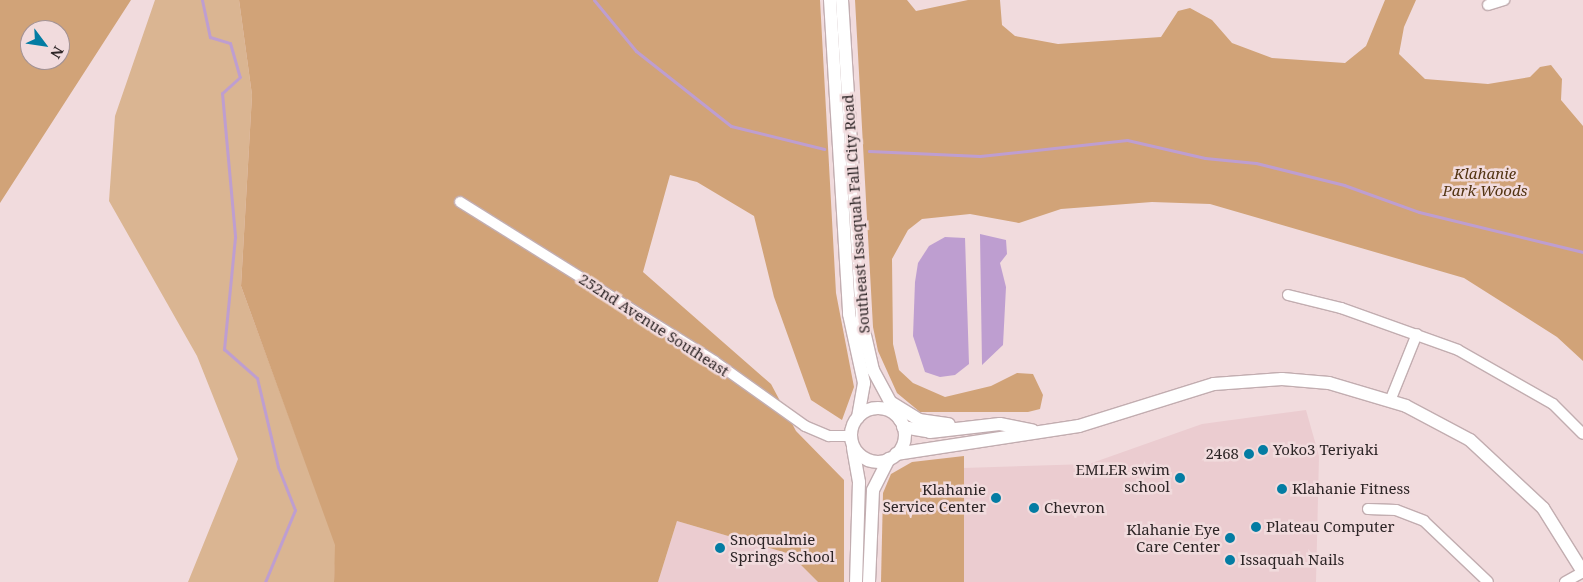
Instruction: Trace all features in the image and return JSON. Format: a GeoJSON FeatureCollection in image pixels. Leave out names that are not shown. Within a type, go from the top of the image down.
{"type":"FeatureCollection","features":[{"type":"Feature","properties":{"kind":"street","name":"Southeast Issaquah Fall City Road"},"geometry":{"type":"LineString","coordinates":[[830,0],[839,45]]}},
{"type":"Feature","properties":{"kind":"street","name":"Southeast Issaquah Fall City Road"},"geometry":{"type":"LineString","coordinates":[[842,0],[839,45],[849,228],[851,332],[864,382],[858,417]]}},
{"type":"Feature","properties":{"kind":"street"},"geometry":{"type":"LineString","coordinates":[[1488,6],[1504,0]]}},
{"type":"Feature","properties":{"kind":"street","name":"252nd Avenue Southeast"},"geometry":{"type":"LineString","coordinates":[[460,202],[714,362],[805,426],[829,436],[852,440]]}},
{"type":"Feature","properties":{"kind":"street","name":"Southeast Issaquah Fall City Road"},"geometry":{"type":"LineString","coordinates":[[849,228],[865,340],[888,400],[902,423]]}},
{"type":"Feature","properties":{"kind":"street"},"geometry":{"type":"LineString","coordinates":[[1288,295],[1417,334],[1518,382],[1553,404],[1583,434]]}},
{"type":"Feature","properties":{"kind":"street"},"geometry":{"type":"LineString","coordinates":[[1390,401],[1417,334]]}},
{"type":"Feature","properties":{"kind":"street"},"geometry":{"type":"LineString","coordinates":[[852,440],[866,459],[892,457],[1037,430],[1079,426],[1189,390],[1236,382],[1329,383],[1390,401],[1443,424],[1496,460],[1543,508],[1583,572],[1564,582]]}},
{"type":"Feature","properties":{"kind":"street"},"geometry":{"type":"LineString","coordinates":[[888,400],[926,422],[980,424],[1037,430]]}},
{"type":"Feature","properties":{"kind":"street"},"geometry":{"type":"LineString","coordinates":[[856,582],[859,482],[852,440],[858,417],[878,408],[902,423],[930,432],[980,424]]}},
{"type":"Feature","properties":{"kind":"street"},"geometry":{"type":"LineString","coordinates":[[869,582],[873,490],[904,439],[902,423]]}},
{"type":"Feature","properties":{"kind":"street"},"geometry":{"type":"LineString","coordinates":[[1368,509],[1396,510],[1424,521],[1488,582]]}},
{"type":"Feature","properties":{"kind":"shaded area"},"geometry":{"type":"Polygon","coordinates":[[[155,0],[239,0],[252,95],[241,286],[336,545],[334,582],[188,582],[238,459],[197,356],[109,201],[115,116],[155,0]]]}},
{"type":"Feature","properties":{"kind":"shaded area"},"geometry":{"type":"Polygon","coordinates":[[[980,234],[1006,240],[1007,254],[1000,263],[1006,287],[1003,345],[982,365],[980,234]]]}},
{"type":"Feature","properties":{"kind":"shaded area"},"geometry":{"type":"Polygon","coordinates":[[[945,237],[965,238],[969,364],[955,375],[940,377],[925,372],[913,336],[915,282],[918,263],[929,246],[945,237]]]}},
{"type":"Feature","properties":{"kind":"shaded area"},"geometry":{"type":"Polygon","coordinates":[[[1306,410],[1319,456],[1316,582],[964,582],[963,468],[1089,464],[1202,424],[1306,410]]]}},
{"type":"Feature","properties":{"kind":"shaded area","name":"Snoqualmie Springs School"},"geometry":{"type":"Polygon","coordinates":[[[677,521],[790,554],[818,582],[658,582],[677,521]]]}},
{"type":"Feature","properties":{"kind":"green space"},"geometry":{"type":"Polygon","coordinates":[[[0,0],[131,0],[0,203],[0,0]]]}},
{"type":"Feature","properties":{"kind":"green space"},"geometry":{"type":"Polygon","coordinates":[[[239,0],[820,0],[836,293],[854,387],[842,420],[811,400],[774,297],[754,216],[697,182],[670,175],[643,272],[771,384],[796,431],[844,480],[844,582],[818,582],[790,554],[677,521],[658,582],[334,582],[335,545],[241,286],[252,95],[239,0]]]}},
{"type":"Feature","properties":{"kind":"green space","name":"Klahanie Park Woods"},"geometry":{"type":"Polygon","coordinates":[[[855,0],[907,0],[916,11],[968,0],[1000,0],[1002,25],[1015,36],[1058,44],[1161,37],[1178,11],[1190,8],[1212,20],[1232,43],[1272,58],[1345,63],[1366,46],[1385,0],[1416,0],[1404,27],[1399,54],[1425,79],[1488,84],[1530,77],[1540,67],[1551,65],[1562,79],[1561,100],[1583,126],[1583,361],[1557,337],[1464,278],[1210,204],[1152,202],[1061,209],[1019,223],[970,214],[922,219],[908,230],[892,259],[893,344],[899,370],[913,383],[945,397],[991,386],[1017,373],[1033,374],[1043,395],[1040,409],[1028,412],[920,412],[897,393],[878,351],[873,327],[855,0]]]}},
{"type":"Feature","properties":{"kind":"green space"},"geometry":{"type":"Polygon","coordinates":[[[964,456],[964,582],[881,582],[883,493],[891,474],[912,462],[964,456]]]}},
{"type":"Feature","properties":{"kind":"waterway"},"geometry":{"type":"LineString","coordinates":[[202,0],[210,37],[230,43],[240,77],[222,93],[235,237],[224,349],[257,378],[278,467],[295,510],[265,582]]}},
{"type":"Feature","properties":{"kind":"waterway"},"geometry":{"type":"LineString","coordinates":[[594,0],[636,51],[731,126],[824,149]]}},
{"type":"Feature","properties":{"kind":"waterway"},"geometry":{"type":"LineString","coordinates":[[869,151],[980,156],[1127,140],[1205,158],[1256,163],[1344,185],[1419,212],[1583,252]]}},
{"type":"Feature","properties":{"kind":"place","name":"Yoko3 Teriyaki"},"geometry":{"type":"Point","coordinates":[1263,450]}},
{"type":"Feature","properties":{"kind":"place","name":"2468"},"geometry":{"type":"Point","coordinates":[1249,454]}},
{"type":"Feature","properties":{"kind":"place","name":"EMLER swim school"},"geometry":{"type":"Point","coordinates":[1180,478]}},
{"type":"Feature","properties":{"kind":"place","name":"Klahanie Fitness"},"geometry":{"type":"Point","coordinates":[1282,489]}},
{"type":"Feature","properties":{"kind":"place","name":"Klahanie Service Center"},"geometry":{"type":"Point","coordinates":[996,498]}},
{"type":"Feature","properties":{"kind":"place","name":"Chevron"},"geometry":{"type":"Point","coordinates":[1034,508]}},
{"type":"Feature","properties":{"kind":"place","name":"Plateau Computer"},"geometry":{"type":"Point","coordinates":[1256,527]}},
{"type":"Feature","properties":{"kind":"place","name":"Klahanie Eye Care Center"},"geometry":{"type":"Point","coordinates":[1230,538]}},
{"type":"Feature","properties":{"kind":"place","name":"Snoqualmie Springs School"},"geometry":{"type":"Point","coordinates":[720,548]}},
{"type":"Feature","properties":{"kind":"place","name":"Issaquah Nails"},"geometry":{"type":"Point","coordinates":[1230,560]}}]}
